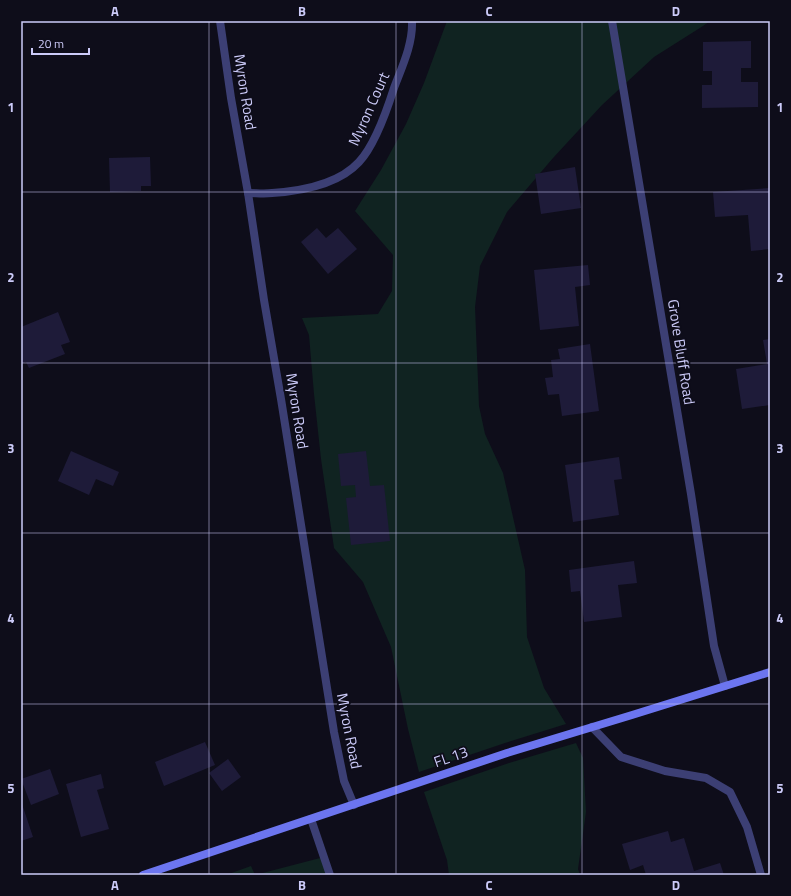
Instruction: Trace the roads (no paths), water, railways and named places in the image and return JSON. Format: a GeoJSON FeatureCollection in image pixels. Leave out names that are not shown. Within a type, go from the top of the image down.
{"type":"FeatureCollection","features":[{"type":"Feature","properties":{"kind":"main road","name":"FL 13"},"geometry":{"type":"LineString","coordinates":[[143,875],[507,753],[770,672]]}},
{"type":"Feature","properties":{"kind":"street","name":"Myron Road"},"geometry":{"type":"LineString","coordinates":[[220,21],[264,300],[282,399],[334,732],[344,780],[354,805]]}},
{"type":"Feature","properties":{"kind":"street","name":"Myron Court"},"geometry":{"type":"LineString","coordinates":[[248,193],[271,193],[302,190],[325,183],[343,175],[359,162],[371,146],[388,107],[408,49],[412,21]]}},
{"type":"Feature","properties":{"kind":"street","name":"Grove Bluff Road"},"geometry":{"type":"LineString","coordinates":[[612,21],[691,494],[714,646],[725,686]]}},
{"type":"Feature","properties":{"kind":"street"},"geometry":{"type":"LineString","coordinates":[[592,727],[621,757],[665,771],[706,778],[730,792],[747,827],[761,875]]}},
{"type":"Feature","properties":{"kind":"street"},"geometry":{"type":"LineString","coordinates":[[311,819],[330,875]]}}]}
